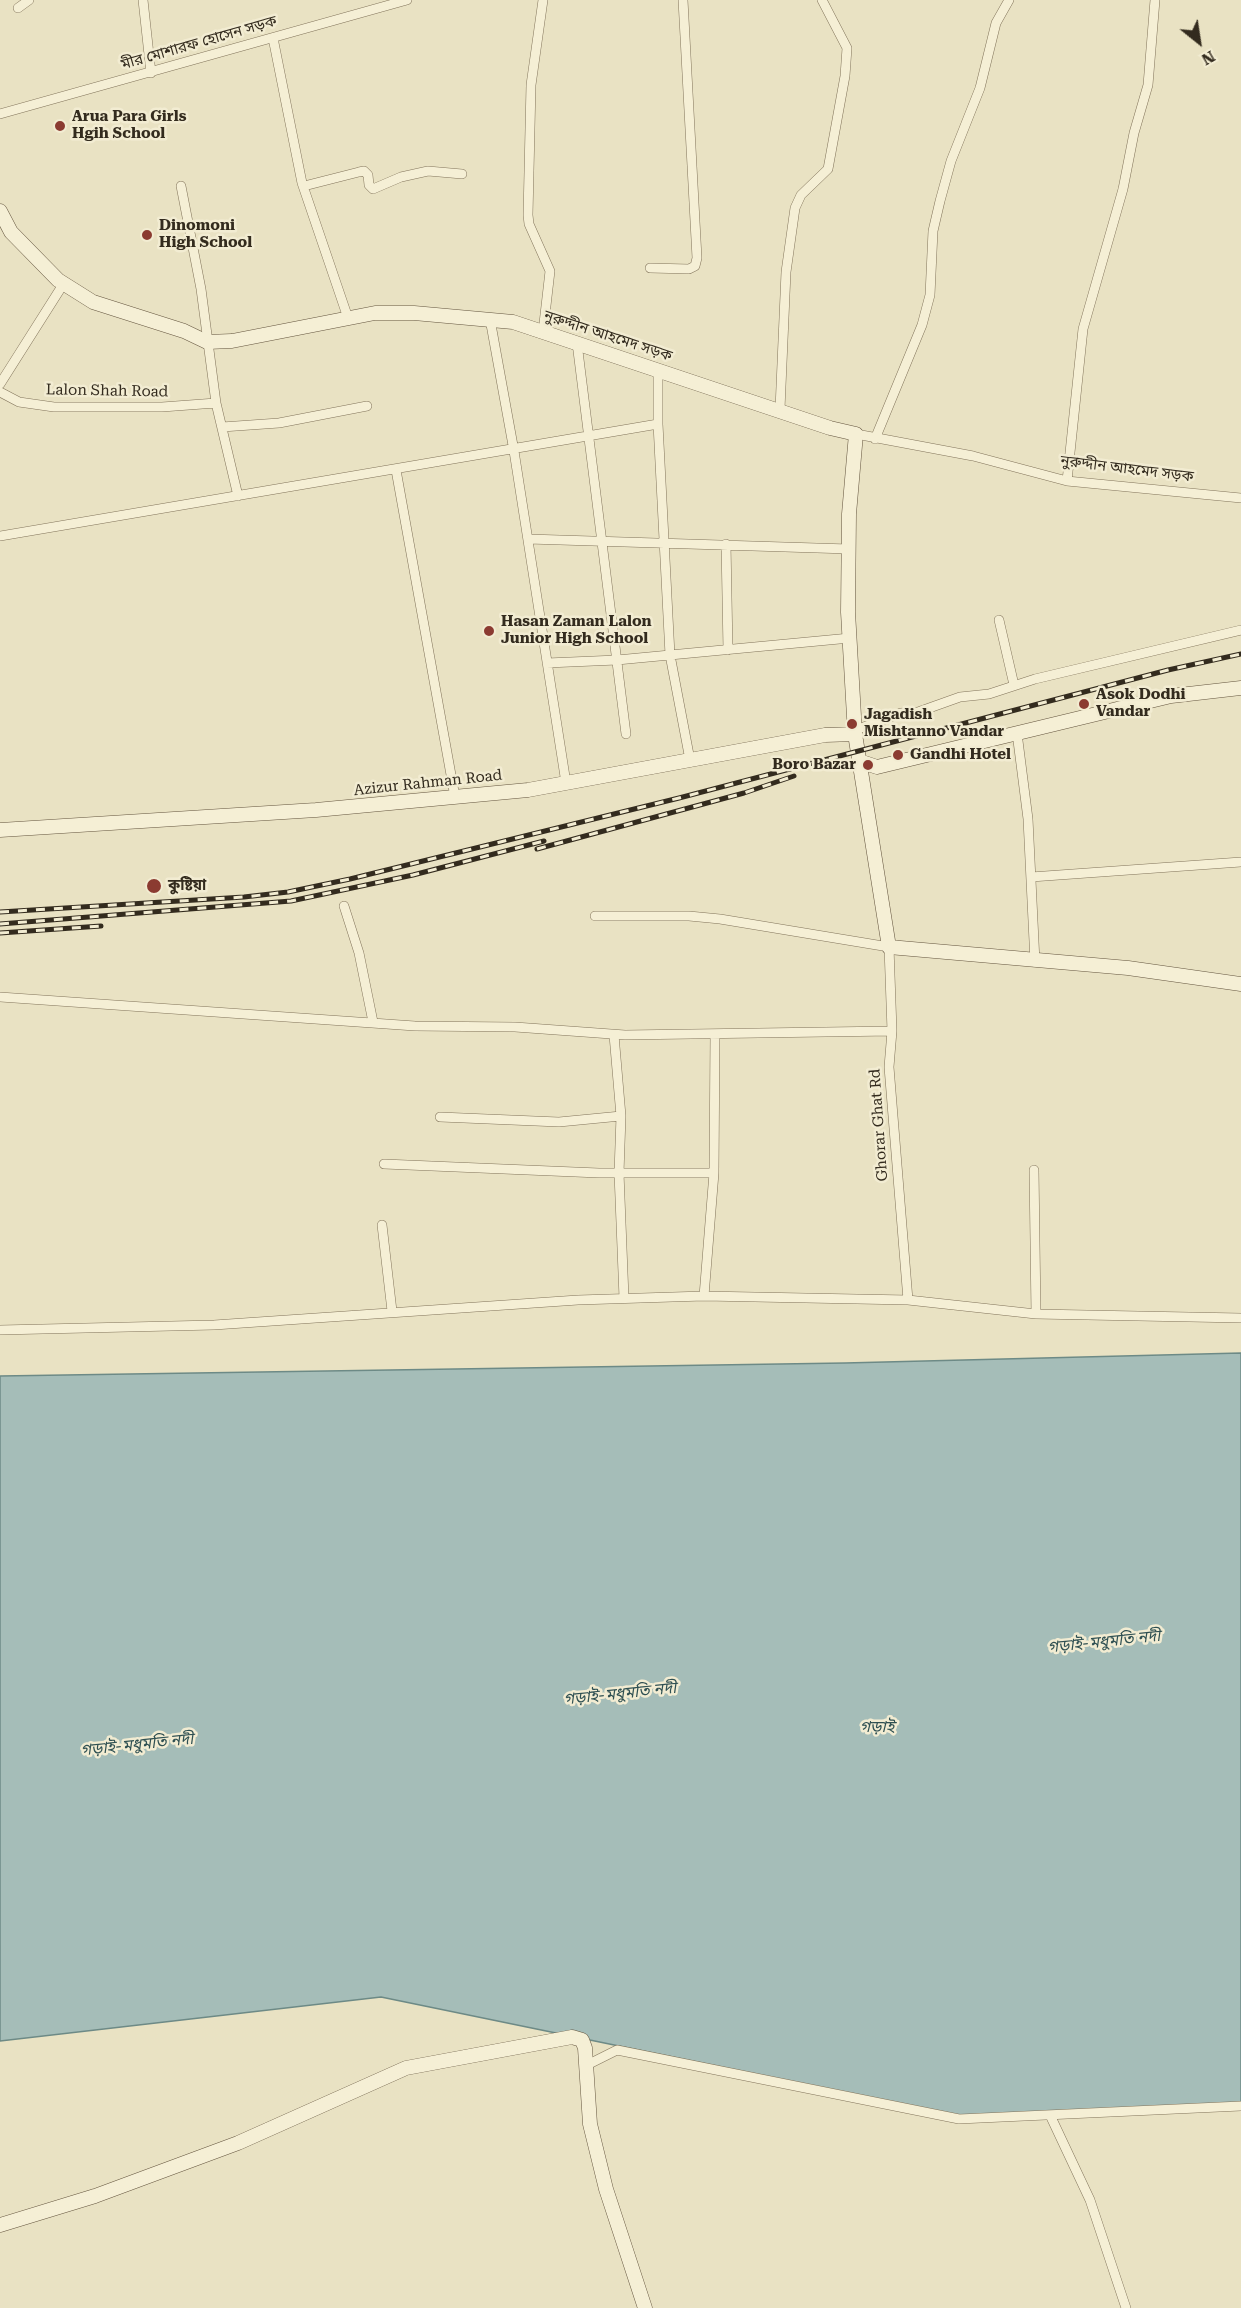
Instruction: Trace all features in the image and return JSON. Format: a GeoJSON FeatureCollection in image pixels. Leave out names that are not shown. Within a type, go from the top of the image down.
{"type":"FeatureCollection","features":[{"type":"Feature","properties":{"kind":"street"},"geometry":{"type":"LineString","coordinates":[[18,8],[29,0]]}},
{"type":"Feature","properties":{"kind":"street"},"geometry":{"type":"LineString","coordinates":[[143,0],[151,73]]}},
{"type":"Feature","properties":{"kind":"street","name":"মীর মোশারফ হোসেন সড়ক"},"geometry":{"type":"LineString","coordinates":[[0,114],[407,0]]}},
{"type":"Feature","properties":{"kind":"street"},"geometry":{"type":"LineString","coordinates":[[543,0],[531,84],[528,215],[529,224],[550,271],[543,332]]}},
{"type":"Feature","properties":{"kind":"street"},"geometry":{"type":"LineString","coordinates":[[650,268],[689,269],[695,266],[698,258],[683,0]]}},
{"type":"Feature","properties":{"kind":"street"},"geometry":{"type":"LineString","coordinates":[[780,410],[786,272],[795,208],[801,195],[828,169],[845,76],[847,48],[822,0]]}},
{"type":"Feature","properties":{"kind":"street"},"geometry":{"type":"LineString","coordinates":[[875,439],[922,325],[930,294],[933,231],[940,201],[951,161],[980,88],[996,23],[1009,0]]}},
{"type":"Feature","properties":{"kind":"street"},"geometry":{"type":"LineString","coordinates":[[1067,481],[1083,329],[1149,85],[1155,0]]}},
{"type":"Feature","properties":{"kind":"street"},"geometry":{"type":"LineString","coordinates":[[273,38],[304,186],[348,318]]}},
{"type":"Feature","properties":{"kind":"street"},"geometry":{"type":"LineString","coordinates":[[304,186],[364,171],[368,175],[369,186],[373,189],[401,177],[428,171],[462,174]]}},
{"type":"Feature","properties":{"kind":"street"},"geometry":{"type":"LineString","coordinates":[[181,186],[201,289],[216,403],[238,496]]}},
{"type":"Feature","properties":{"kind":"street","name":"নুরুদ্দীন আহমেদ সড়ক"},"geometry":{"type":"LineString","coordinates":[[0,211],[11,232],[64,284],[93,302],[184,331],[207,342],[232,341],[375,313],[513,322],[830,428],[875,439],[973,456],[1067,481],[1241,498]]}},
{"type":"Feature","properties":{"kind":"street"},"geometry":{"type":"LineString","coordinates":[[0,384],[64,284]]}},
{"type":"Feature","properties":{"kind":"street"},"geometry":{"type":"LineString","coordinates":[[490,319],[514,451],[566,783]]}},
{"type":"Feature","properties":{"kind":"street"},"geometry":{"type":"LineString","coordinates":[[577,343],[626,734]]}},
{"type":"Feature","properties":{"kind":"street"},"geometry":{"type":"LineString","coordinates":[[658,369],[657,424],[670,655],[690,760]]}},
{"type":"Feature","properties":{"kind":"street","name":"Lalon Shah Road"},"geometry":{"type":"LineString","coordinates":[[0,392],[20,402],[54,407],[162,407],[216,403]]}},
{"type":"Feature","properties":{"kind":"street"},"geometry":{"type":"LineString","coordinates":[[222,427],[279,423],[367,406]]}},
{"type":"Feature","properties":{"kind":"street"},"geometry":{"type":"LineString","coordinates":[[0,536],[514,451],[657,424]]}},
{"type":"Feature","properties":{"kind":"street"},"geometry":{"type":"LineString","coordinates":[[856,434],[849,549],[850,638],[856,732],[890,947]]}},
{"type":"Feature","properties":{"kind":"street"},"geometry":{"type":"LineString","coordinates":[[396,470],[455,797]]}},
{"type":"Feature","properties":{"kind":"street"},"geometry":{"type":"LineString","coordinates":[[528,539],[849,549]]}},
{"type":"Feature","properties":{"kind":"street"},"geometry":{"type":"LineString","coordinates":[[726,544],[729,650]]}},
{"type":"Feature","properties":{"kind":"street"},"geometry":{"type":"LineString","coordinates":[[999,620],[1014,685]]}},
{"type":"Feature","properties":{"kind":"street"},"geometry":{"type":"LineString","coordinates":[[856,732],[901,713],[918,711],[960,698],[988,694],[1014,685],[1241,630]]}},
{"type":"Feature","properties":{"kind":"street"},"geometry":{"type":"LineString","coordinates":[[547,663],[617,660],[850,638]]}},
{"type":"Feature","properties":{"kind":"street"},"geometry":{"type":"LineString","coordinates":[[862,762],[877,766],[1171,696],[1241,688]]}},
{"type":"Feature","properties":{"kind":"street","name":"Azizur Rahman Road"},"geometry":{"type":"LineString","coordinates":[[0,830],[316,810],[455,797],[566,783],[825,735],[856,732]]}},
{"type":"Feature","properties":{"kind":"street"},"geometry":{"type":"LineString","coordinates":[[1017,734],[1028,819],[1035,962]]}},
{"type":"Feature","properties":{"kind":"street"},"geometry":{"type":"LineString","coordinates":[[1030,877],[1241,862]]}},
{"type":"Feature","properties":{"kind":"street"},"geometry":{"type":"LineString","coordinates":[[344,906],[359,953],[373,1022]]}},
{"type":"Feature","properties":{"kind":"street"},"geometry":{"type":"LineString","coordinates":[[595,916],[689,916],[720,919],[890,947],[1035,962],[1128,968],[1241,984]]}},
{"type":"Feature","properties":{"kind":"street","name":"Ghorar Ghat Rd"},"geometry":{"type":"LineString","coordinates":[[890,947],[892,1031],[889,1067],[908,1300]]}},
{"type":"Feature","properties":{"kind":"street"},"geometry":{"type":"LineString","coordinates":[[0,997],[81,1001],[167,1011],[463,1029],[515,1027],[614,1035],[892,1031]]}},
{"type":"Feature","properties":{"kind":"street"},"geometry":{"type":"LineString","coordinates":[[704,1296],[714,1173],[715,1034]]}},
{"type":"Feature","properties":{"kind":"street"},"geometry":{"type":"LineString","coordinates":[[614,1035],[621,1116],[619,1173],[624,1298]]}},
{"type":"Feature","properties":{"kind":"street"},"geometry":{"type":"LineString","coordinates":[[440,1117],[559,1122],[621,1116]]}},
{"type":"Feature","properties":{"kind":"street"},"geometry":{"type":"LineString","coordinates":[[384,1164],[619,1173],[714,1173]]}},
{"type":"Feature","properties":{"kind":"street"},"geometry":{"type":"LineString","coordinates":[[1034,1170],[1036,1314]]}},
{"type":"Feature","properties":{"kind":"street"},"geometry":{"type":"LineString","coordinates":[[382,1225],[392,1311]]}},
{"type":"Feature","properties":{"kind":"street"},"geometry":{"type":"LineString","coordinates":[[0,1330],[214,1325],[392,1311],[624,1298],[704,1296],[908,1300],[1036,1314],[1241,1318]]}},
{"type":"Feature","properties":{"kind":"street"},"geometry":{"type":"LineString","coordinates":[[0,2224],[95,2196],[238,2143],[406,2068],[572,2037],[582,2040],[584,2044],[590,2124],[606,2189],[645,2308]]}},
{"type":"Feature","properties":{"kind":"street"},"geometry":{"type":"LineString","coordinates":[[585,2066],[617,2050],[959,2119],[1241,2106]]}},
{"type":"Feature","properties":{"kind":"street"},"geometry":{"type":"LineString","coordinates":[[1050,2115],[1090,2200],[1126,2308]]}},
{"type":"Feature","properties":{"kind":"water","name":"গড়াই"},"geometry":{"type":"Polygon","coordinates":[[[1241,1353],[1241,2103],[959,2116],[381,1997],[0,2041],[0,1376],[845,1363],[1241,1353]]]}},
{"type":"Feature","properties":{"kind":"railway"},"geometry":{"type":"LineString","coordinates":[[0,912],[244,897],[288,892],[350,879],[679,798],[1168,670],[1241,654]]}},
{"type":"Feature","properties":{"kind":"railway"},"geometry":{"type":"LineString","coordinates":[[537,849],[744,793],[794,776]]}},
{"type":"Feature","properties":{"kind":"railway"},"geometry":{"type":"LineString","coordinates":[[0,924],[291,901],[413,875],[544,841]]}},
{"type":"Feature","properties":{"kind":"railway"},"geometry":{"type":"LineString","coordinates":[[0,933],[101,926]]}},
{"type":"Feature","properties":{"kind":"place","name":"Arua Para Girls Hgih School"},"geometry":{"type":"Point","coordinates":[60,126]}},
{"type":"Feature","properties":{"kind":"place","name":"Dinomoni High School"},"geometry":{"type":"Point","coordinates":[147,235]}},
{"type":"Feature","properties":{"kind":"place","name":"Hasan Zaman Lalon Junior High School"},"geometry":{"type":"Point","coordinates":[489,631]}},
{"type":"Feature","properties":{"kind":"place","name":"Asok Dodhi Vandar"},"geometry":{"type":"Point","coordinates":[1084,704]}},
{"type":"Feature","properties":{"kind":"place","name":"Jagadish Mishtanno Vandar"},"geometry":{"type":"Point","coordinates":[852,724]}},
{"type":"Feature","properties":{"kind":"place","name":"Gandhi Hotel"},"geometry":{"type":"Point","coordinates":[898,755]}},
{"type":"Feature","properties":{"kind":"place","name":"Boro Bazar"},"geometry":{"type":"Point","coordinates":[868,765]}},
{"type":"Feature","properties":{"kind":"place","name":"কুষ্টিয়া"},"geometry":{"type":"Point","coordinates":[154,886]}},
{"type":"Feature","properties":{"kind":"water label","name":"গড়াই-মধুমতি নদী"},"geometry":{"type":"Point","coordinates":[1104,1642]}},
{"type":"Feature","properties":{"kind":"water label","name":"গড়াই-মধুমতি নদী"},"geometry":{"type":"Point","coordinates":[620,1694]}},
{"type":"Feature","properties":{"kind":"water label","name":"গড়াই-মধুমতি নদী"},"geometry":{"type":"Point","coordinates":[137,1745]}}]}
